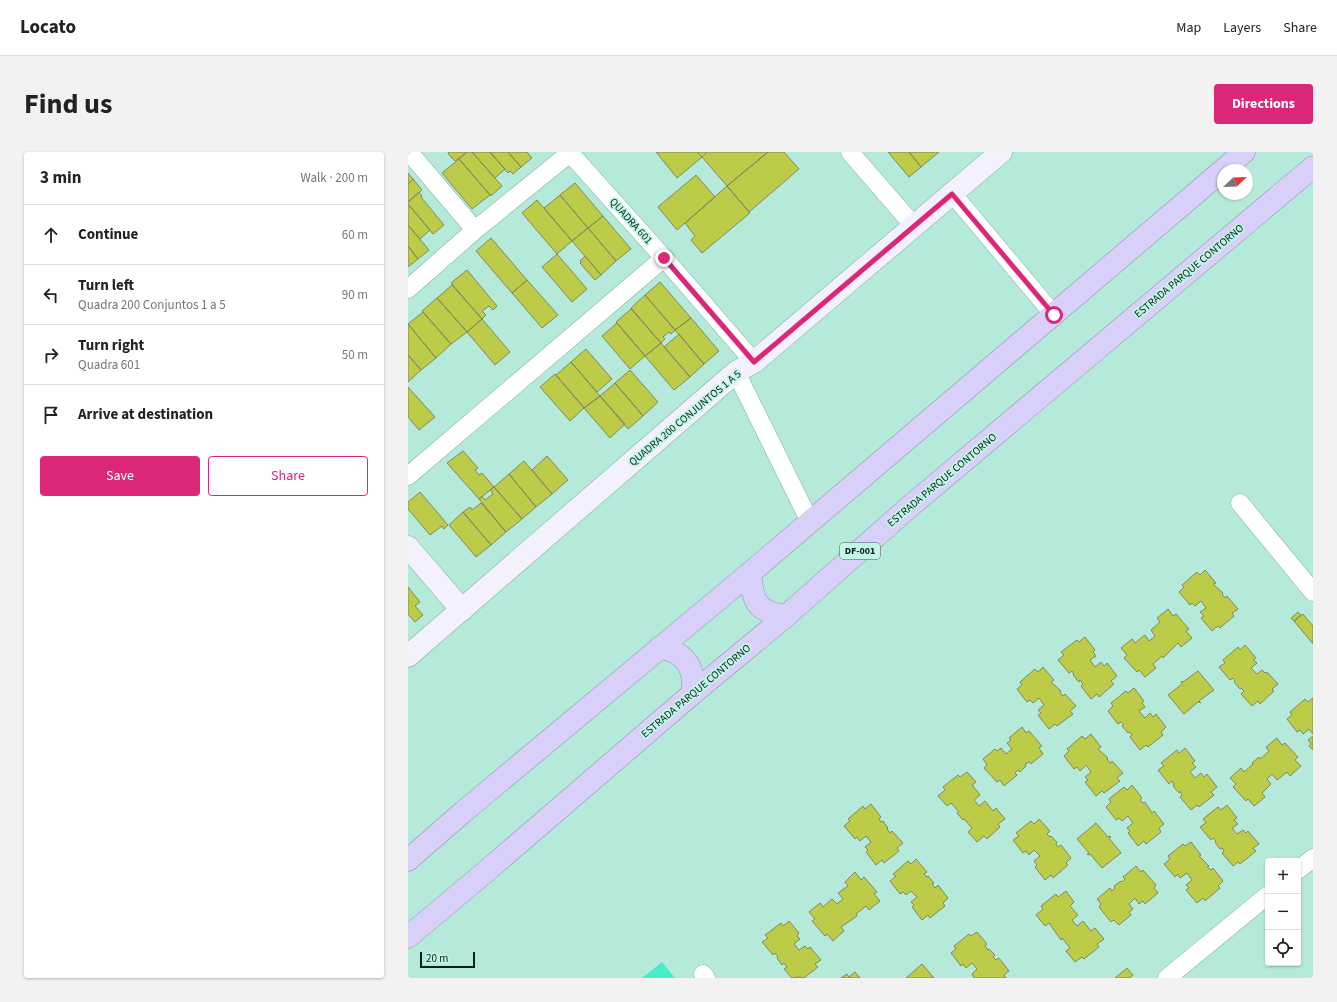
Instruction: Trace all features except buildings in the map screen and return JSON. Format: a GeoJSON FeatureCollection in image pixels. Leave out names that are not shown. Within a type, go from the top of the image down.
{"type":"FeatureCollection","features":[{"type":"Feature","properties":{"kind":"highway"},"geometry":{"type":"LineString","coordinates":[[1230,164],[1244,152]]}},
{"type":"Feature","properties":{"kind":"highway","name":"ESTRADA PARQUE CONTORNO"},"geometry":{"type":"LineString","coordinates":[[408,936],[496,863],[692,694],[786,616],[908,508],[1313,167]]}},
{"type":"Feature","properties":{"kind":"highway"},"geometry":{"type":"LineString","coordinates":[[408,860],[463,812],[750,573],[1217,175]]}},
{"type":"Feature","properties":{"kind":"highway"},"geometry":{"type":"LineString","coordinates":[[750,573],[752,590],[759,606],[765,612],[786,616]]}},
{"type":"Feature","properties":{"kind":"highway"},"geometry":{"type":"LineString","coordinates":[[660,647],[671,649],[680,655],[687,663],[692,672],[692,694]]}},
{"type":"Feature","properties":{"kind":"street"},"geometry":{"type":"LineString","coordinates":[[409,152],[475,230]]}},
{"type":"Feature","properties":{"kind":"street"},"geometry":{"type":"LineString","coordinates":[[850,152],[914,226]]}},
{"type":"Feature","properties":{"kind":"street","name":"QUADRA 200 CONJUNTOS 1 A 5"},"geometry":{"type":"LineString","coordinates":[[408,656],[745,367],[1001,152]]}},
{"type":"Feature","properties":{"kind":"street"},"geometry":{"type":"LineString","coordinates":[[408,289],[475,230],[570,153]]}},
{"type":"Feature","properties":{"kind":"street","name":"QUADRA 601"},"geometry":{"type":"LineString","coordinates":[[570,153],[664,258],[745,367],[810,522]]}},
{"type":"Feature","properties":{"kind":"street"},"geometry":{"type":"LineString","coordinates":[[952,194],[1054,315]]}},
{"type":"Feature","properties":{"kind":"street"},"geometry":{"type":"LineString","coordinates":[[408,476],[664,258]]}},
{"type":"Feature","properties":{"kind":"street"},"geometry":{"type":"LineString","coordinates":[[1240,503],[1313,592]]}},
{"type":"Feature","properties":{"kind":"street"},"geometry":{"type":"LineString","coordinates":[[408,547],[462,610]]}},
{"type":"Feature","properties":{"kind":"street"},"geometry":{"type":"LineString","coordinates":[[1301,868],[1313,858]]}},
{"type":"Feature","properties":{"kind":"street"},"geometry":{"type":"LineString","coordinates":[[1167,978],[1265,897]]}},
{"type":"Feature","properties":{"kind":"green space"},"geometry":{"type":"Polygon","coordinates":[[[662,962],[675,978],[642,978],[662,962]]]}},
{"type":"Feature","properties":{"kind":"route"},"geometry":{"type":"LineString","coordinates":[[664,258],[754,362],[952,194],[1054,315]]}}]}
